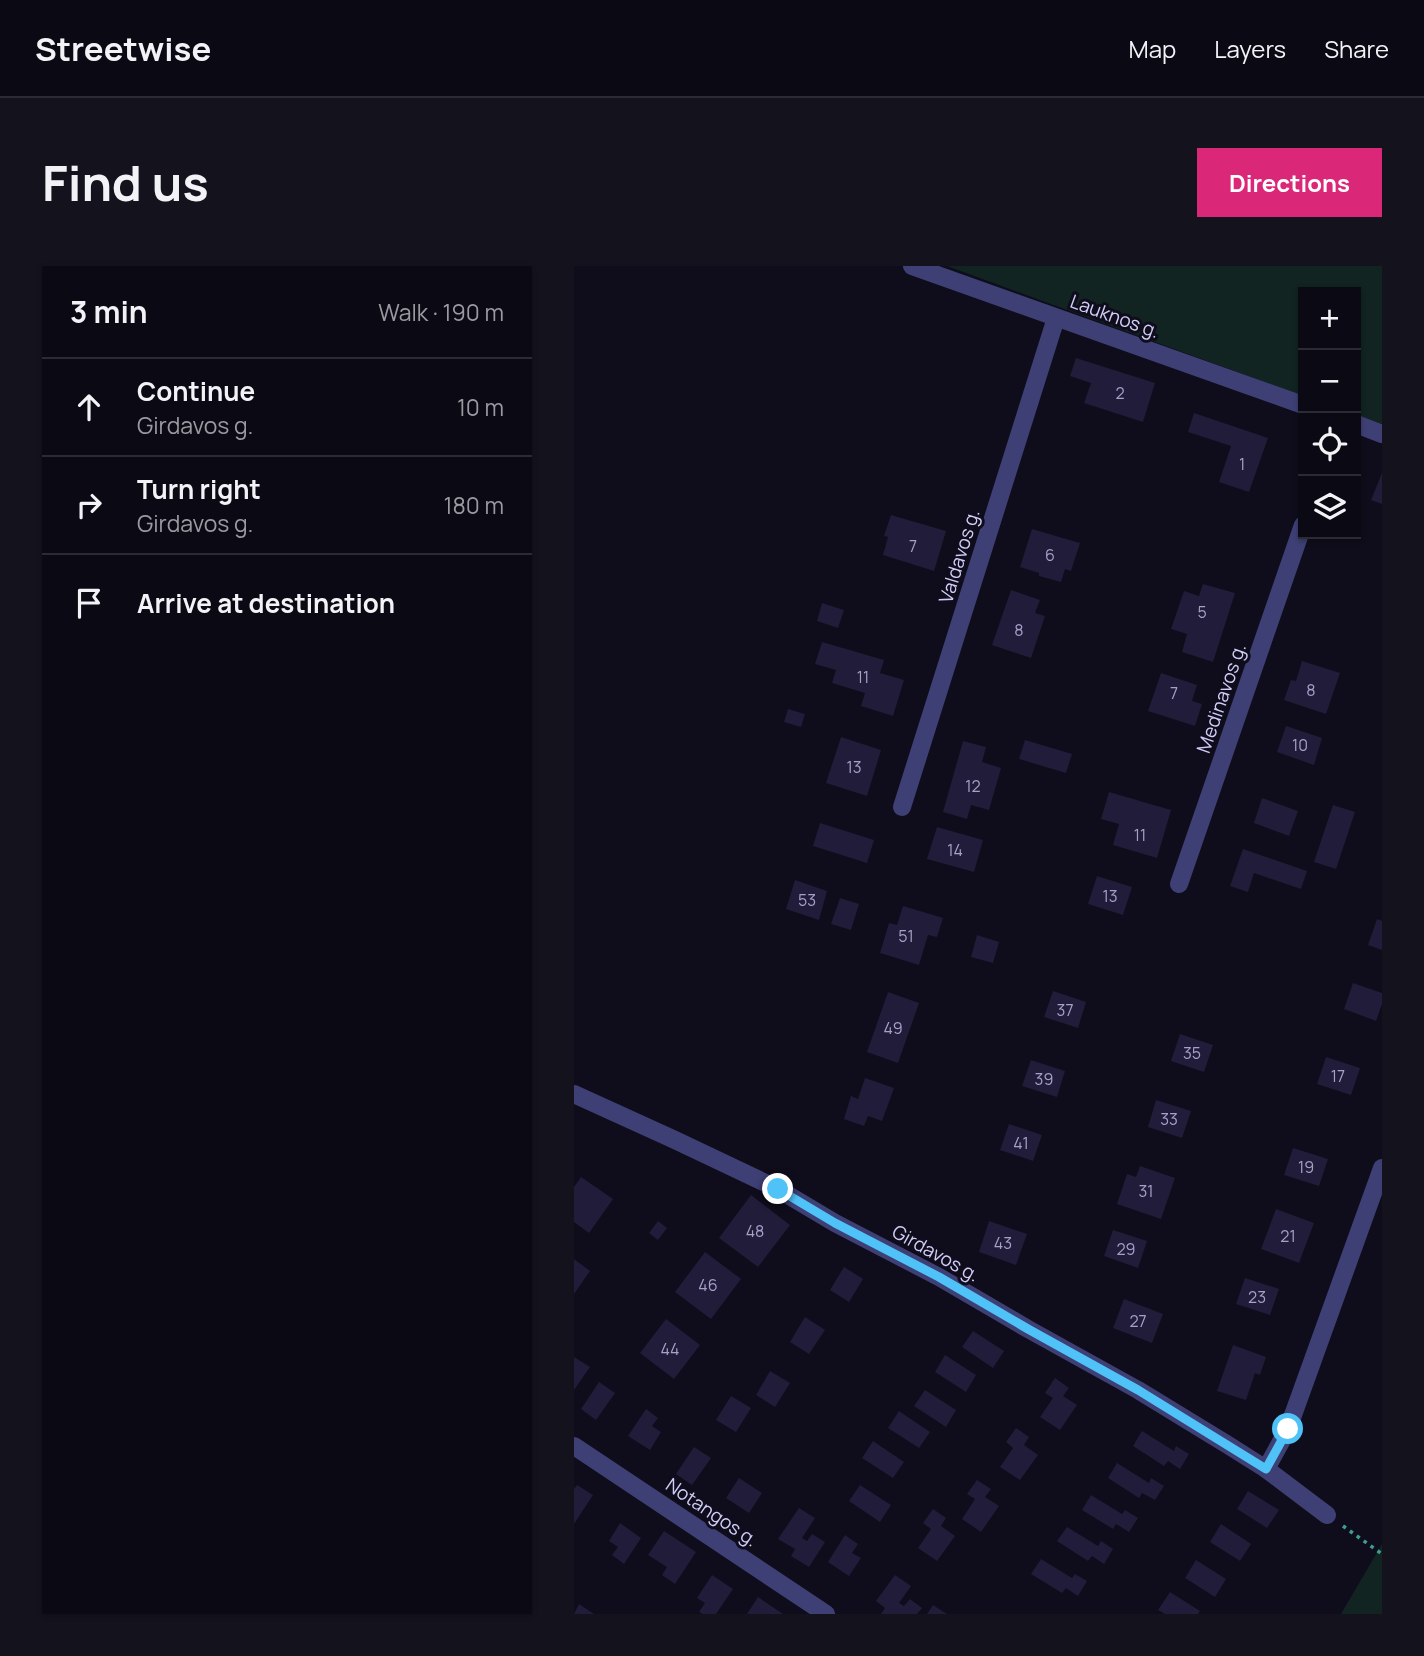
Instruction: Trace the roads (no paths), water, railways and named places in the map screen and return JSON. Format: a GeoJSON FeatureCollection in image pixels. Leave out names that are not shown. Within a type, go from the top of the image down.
{"type":"FeatureCollection","features":[{"type":"Feature","properties":{"kind":"street","name":"Lauknos g."},"geometry":{"type":"LineString","coordinates":[[912,266],[1298,403]]}},
{"type":"Feature","properties":{"kind":"street","name":"Valdavos g."},"geometry":{"type":"LineString","coordinates":[[902,807],[1056,317]]}},
{"type":"Feature","properties":{"kind":"street"},"geometry":{"type":"LineString","coordinates":[[1361,426],[1382,434]]}},
{"type":"Feature","properties":{"kind":"street","name":"Medinavos g."},"geometry":{"type":"LineString","coordinates":[[1179,884],[1298,539]]}},
{"type":"Feature","properties":{"kind":"street","name":"Girdavos g."},"geometry":{"type":"LineString","coordinates":[[574,1094],[778,1189],[835,1223],[939,1277],[1138,1390],[1266,1469],[1327,1515]]}},
{"type":"Feature","properties":{"kind":"street"},"geometry":{"type":"LineString","coordinates":[[1266,1469],[1288,1429],[1382,1168]]}},
{"type":"Feature","properties":{"kind":"street","name":"Notangos g."},"geometry":{"type":"LineString","coordinates":[[574,1446],[826,1614]]}}]}
